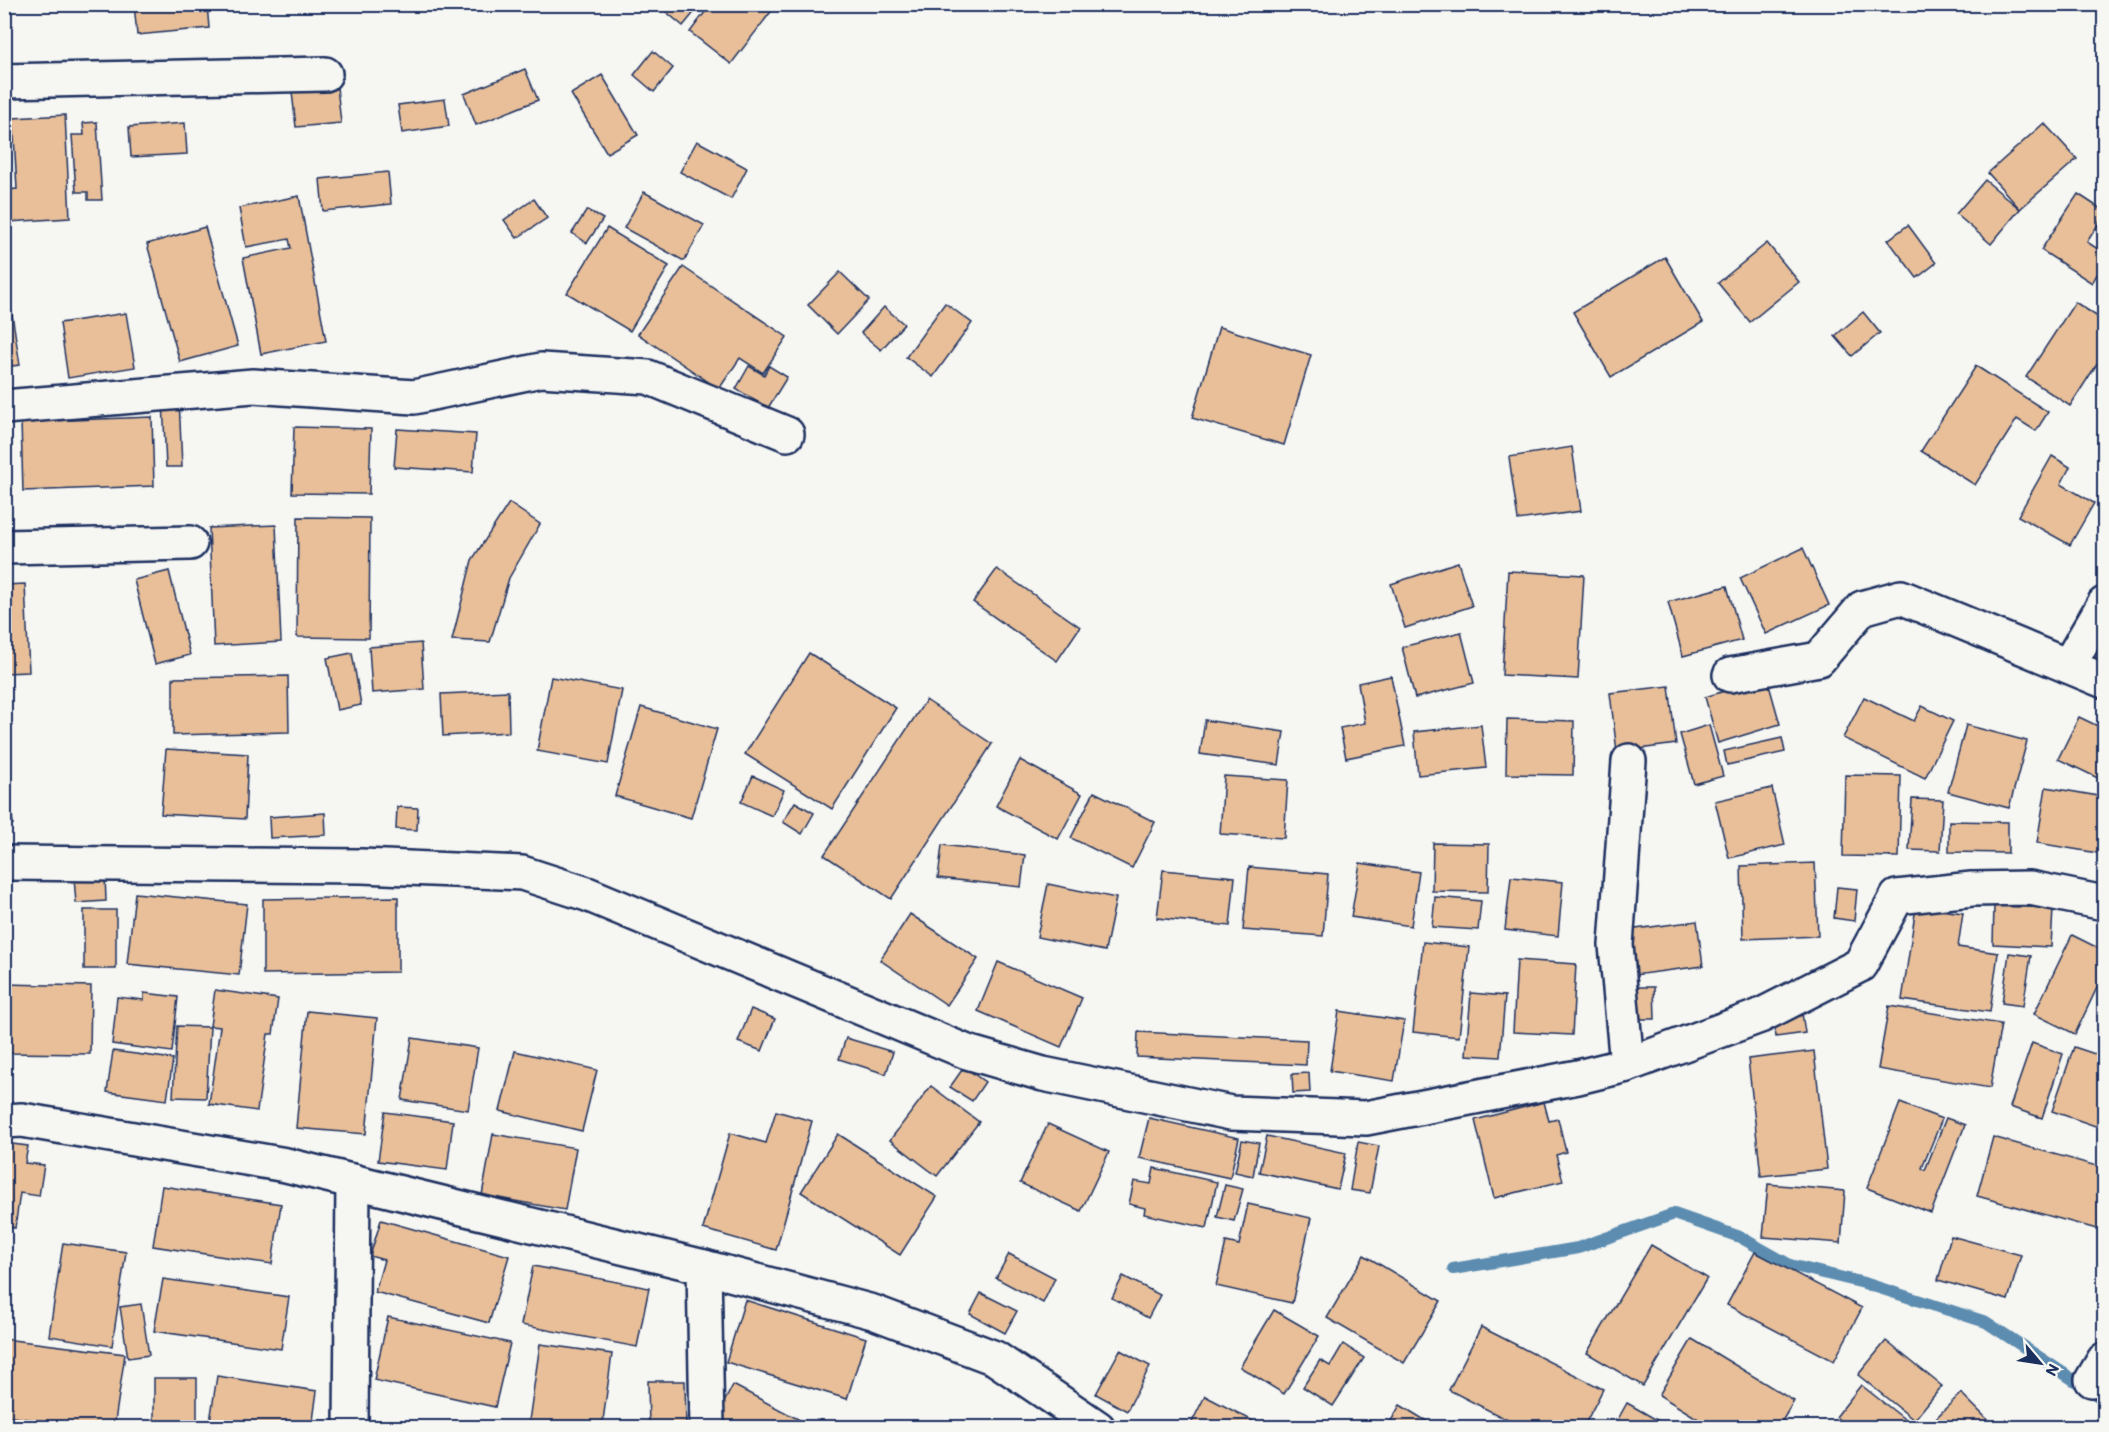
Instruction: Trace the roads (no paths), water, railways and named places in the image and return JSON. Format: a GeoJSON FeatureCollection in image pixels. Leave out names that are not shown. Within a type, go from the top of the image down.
{"type":"FeatureCollection","features":[{"type":"Feature","properties":{"kind":"street"},"geometry":{"type":"LineString","coordinates":[[4,81],[325,74]]}},
{"type":"Feature","properties":{"kind":"street"},"geometry":{"type":"LineString","coordinates":[[4,407],[253,386],[414,397],[541,370],[648,377],[787,434]]}},
{"type":"Feature","properties":{"kind":"street"},"geometry":{"type":"LineString","coordinates":[[4,547],[190,543]]}},
{"type":"Feature","properties":{"kind":"street"},"geometry":{"type":"LineString","coordinates":[[1730,675],[1819,659],[1862,608],[1901,597],[2104,681]]}},
{"type":"Feature","properties":{"kind":"street"},"geometry":{"type":"LineString","coordinates":[[2068,666],[2104,604]]}},
{"type":"Feature","properties":{"kind":"street"},"geometry":{"type":"LineString","coordinates":[[1627,1065],[1616,945],[1629,760]]}},
{"type":"Feature","properties":{"kind":"street"},"geometry":{"type":"LineString","coordinates":[[4,863],[362,866],[522,873],[597,898],[967,1052],[1043,1074],[1231,1113],[1366,1118],[1578,1077],[1627,1065],[1760,1016],[1860,965],[1897,897],[1972,889],[2030,888],[2104,903]]}},
{"type":"Feature","properties":{"kind":"street"},"geometry":{"type":"LineString","coordinates":[[4,1121],[22,1120],[286,1165],[704,1266],[873,1312],[995,1358],[1098,1428]]}},
{"type":"Feature","properties":{"kind":"street"},"geometry":{"type":"LineString","coordinates":[[351,1428],[353,1181]]}},
{"type":"Feature","properties":{"kind":"street"},"geometry":{"type":"LineString","coordinates":[[704,1266],[707,1428]]}},
{"type":"Feature","properties":{"kind":"waterway"},"geometry":{"type":"LineString","coordinates":[[1453,1269],[1578,1248],[1674,1214],[1740,1237],[1790,1265],[1864,1283],[1986,1322],[2104,1400]]}}]}
